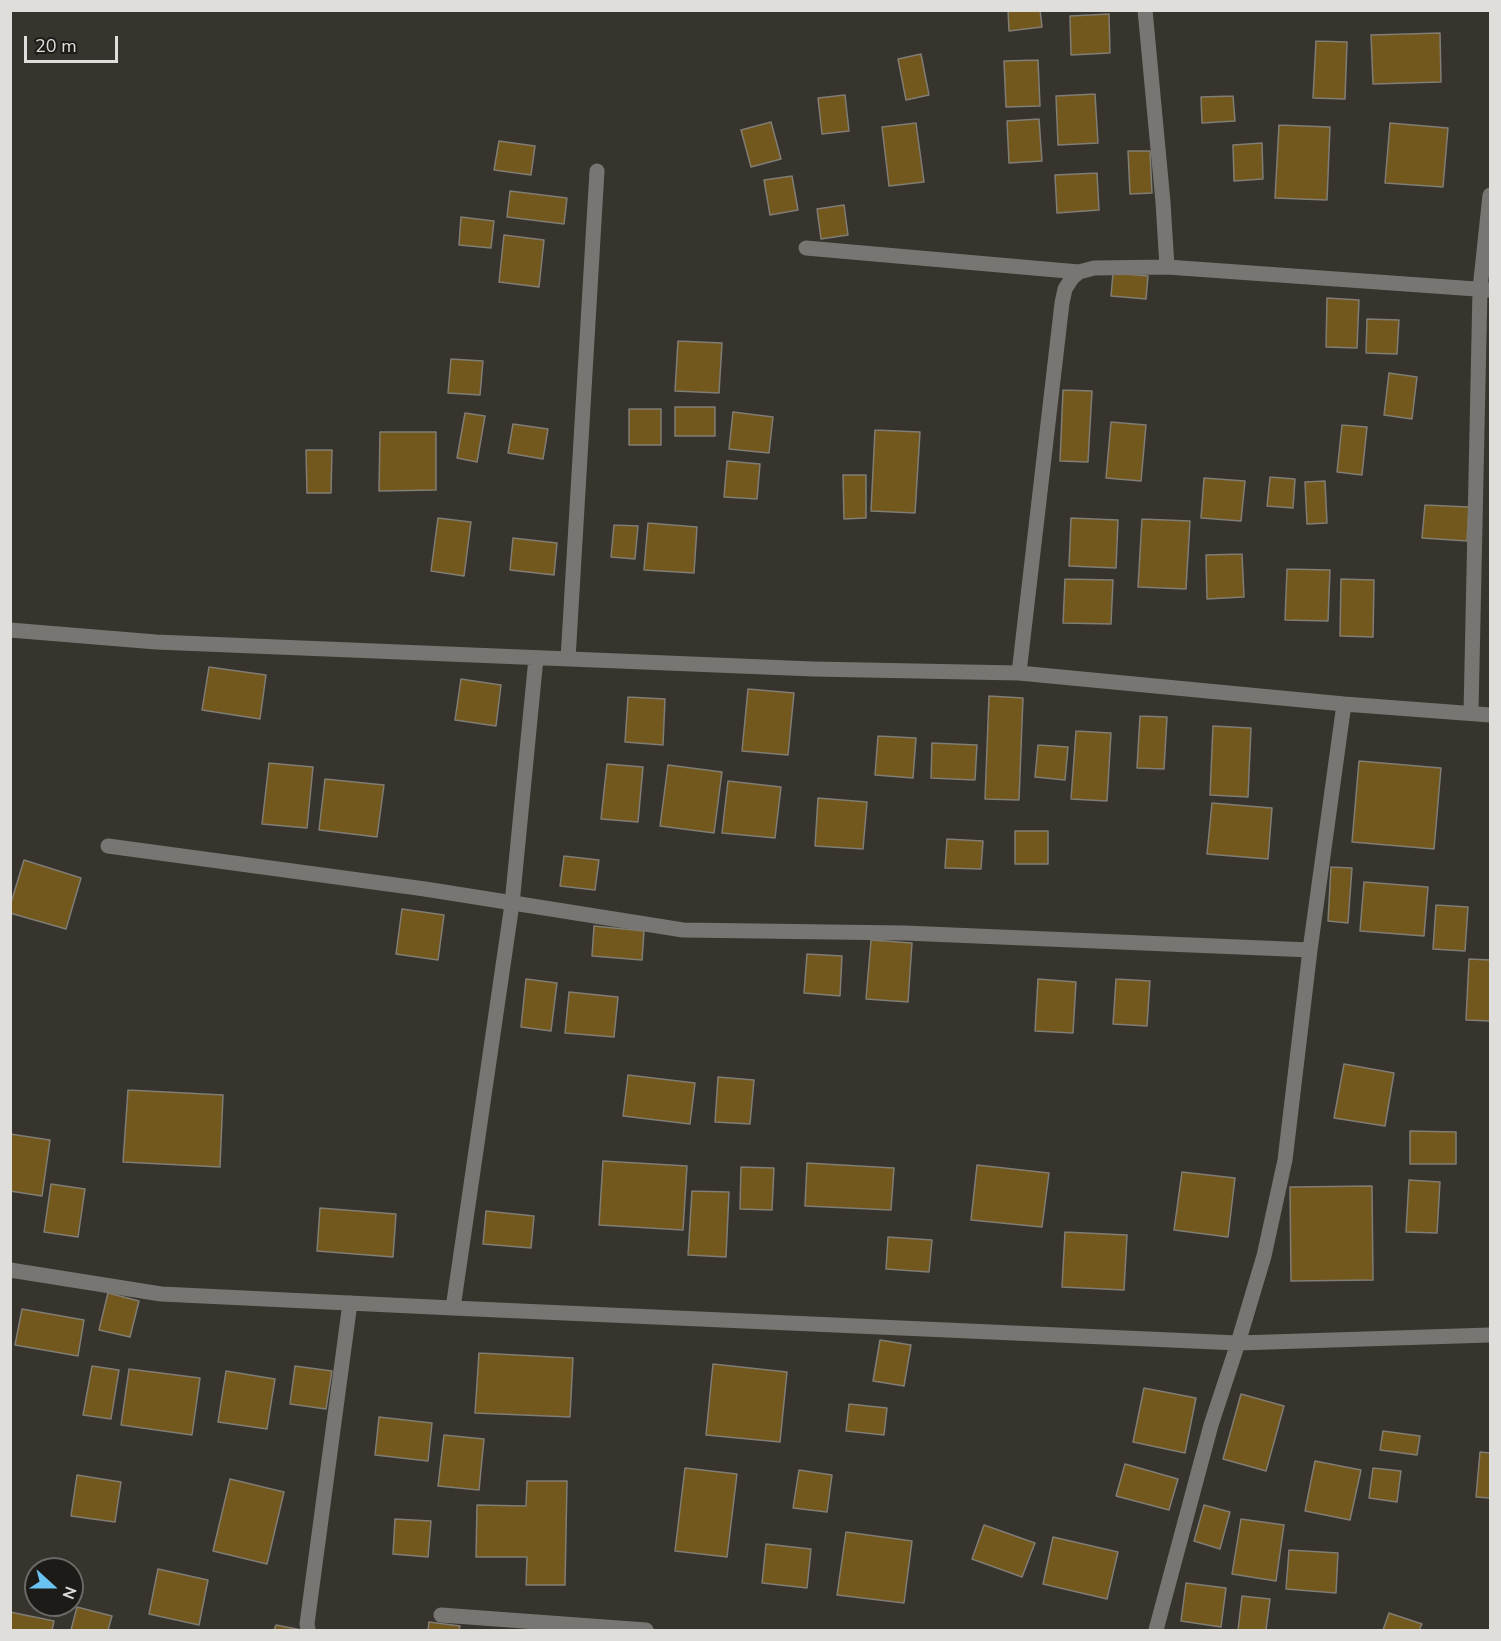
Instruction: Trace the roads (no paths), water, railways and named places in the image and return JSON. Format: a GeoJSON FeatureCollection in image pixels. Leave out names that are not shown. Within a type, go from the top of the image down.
{"type":"FeatureCollection","features":[{"type":"Feature","properties":{"kind":"street"},"geometry":{"type":"LineString","coordinates":[[1144,10],[1163,202],[1167,267]]}},
{"type":"Feature","properties":{"kind":"street"},"geometry":{"type":"LineString","coordinates":[[568,659],[597,171]]}},
{"type":"Feature","properties":{"kind":"street"},"geometry":{"type":"LineString","coordinates":[[1471,713],[1491,195]]}},
{"type":"Feature","properties":{"kind":"street"},"geometry":{"type":"LineString","coordinates":[[806,248],[1079,272],[1094,268],[1167,267],[1486,289]]}},
{"type":"Feature","properties":{"kind":"street"},"geometry":{"type":"LineString","coordinates":[[1018,673],[1062,303],[1065,290],[1072,278],[1079,272]]}},
{"type":"Feature","properties":{"kind":"street"},"geometry":{"type":"LineString","coordinates":[[10,630],[156,642],[813,669],[1018,673],[1344,704],[1491,715]]}},
{"type":"Feature","properties":{"kind":"street"},"geometry":{"type":"LineString","coordinates":[[453,1308],[512,904],[536,658]]}},
{"type":"Feature","properties":{"kind":"street"},"geometry":{"type":"LineString","coordinates":[[1156,1630],[1211,1425],[1264,1256],[1285,1160],[1310,950],[1344,704]]}},
{"type":"Feature","properties":{"kind":"street"},"geometry":{"type":"LineString","coordinates":[[108,846],[425,889],[683,930],[905,933],[1310,950]]}},
{"type":"Feature","properties":{"kind":"street"},"geometry":{"type":"LineString","coordinates":[[10,1270],[161,1294],[1238,1343],[1491,1335]]}},
{"type":"Feature","properties":{"kind":"street"},"geometry":{"type":"LineString","coordinates":[[308,1630],[350,1303]]}},
{"type":"Feature","properties":{"kind":"street"},"geometry":{"type":"LineString","coordinates":[[441,1615],[646,1630]]}}]}
